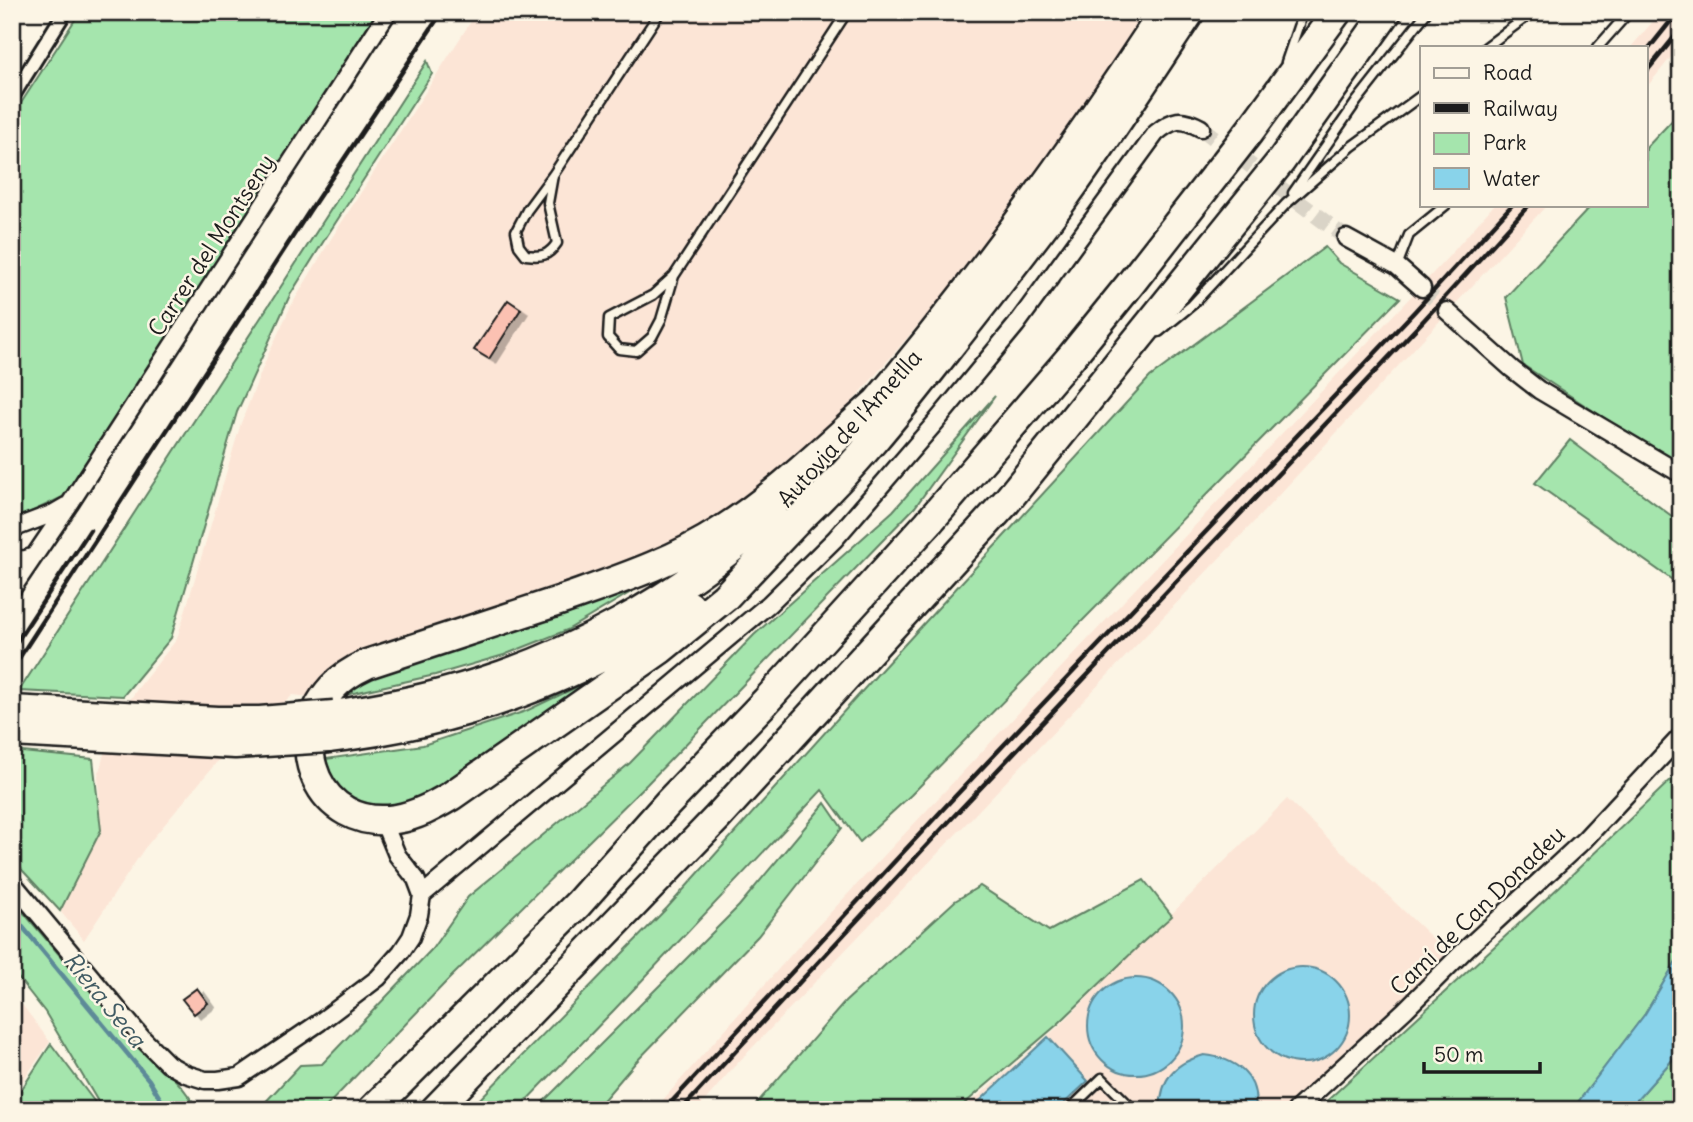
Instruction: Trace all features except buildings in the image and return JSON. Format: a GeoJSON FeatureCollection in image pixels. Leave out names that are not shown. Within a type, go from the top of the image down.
{"type":"FeatureCollection","features":[{"type":"Feature","properties":{"kind":"highway","name":"Autovia de l'Ametlla"},"geometry":{"type":"LineString","coordinates":[[331,727],[388,706],[445,693],[500,676],[553,656],[653,604],[745,538],[827,460],[963,296],[1102,107],[1164,12]]}},
{"type":"Feature","properties":{"kind":"highway"},"geometry":{"type":"LineString","coordinates":[[877,402],[792,478],[721,531],[686,551],[604,585],[367,664],[351,672],[324,698],[313,723],[310,762],[314,776],[328,798],[349,813],[362,817],[383,821],[415,815],[451,796],[661,649],[725,597],[882,431],[991,294],[1087,165],[1190,12]]}},
{"type":"Feature","properties":{"kind":"highway"},"geometry":{"type":"LineString","coordinates":[[372,1110],[578,904],[668,803],[766,701],[920,532],[1070,358],[1206,189],[1337,12]]}},
{"type":"Feature","properties":{"kind":"highway"},"geometry":{"type":"LineString","coordinates":[[435,1110],[717,818],[1006,502],[1281,160],[1387,12]]}},
{"type":"Feature","properties":{"kind":"highway"},"geometry":{"type":"LineString","coordinates":[[12,710],[261,721],[371,732],[425,721],[481,706],[535,687],[588,664],[639,637],[736,574],[801,517]]}},
{"type":"Feature","properties":{"kind":"highway"},"geometry":{"type":"LineString","coordinates":[[12,732],[235,744],[331,727]]}},
{"type":"Feature","properties":{"kind":"street"},"geometry":{"type":"LineString","coordinates":[[12,97],[65,12]]}},
{"type":"Feature","properties":{"kind":"street","name":"Carrer del Montseny"},"geometry":{"type":"LineString","coordinates":[[12,589],[388,12]]}},
{"type":"Feature","properties":{"kind":"street"},"geometry":{"type":"LineString","coordinates":[[422,895],[769,604],[835,538],[935,424],[1016,325],[1156,134],[1167,124],[1178,120],[1201,128]]}},
{"type":"Feature","properties":{"kind":"street"},"geometry":{"type":"LineString","coordinates":[[1346,238],[1397,266],[1422,288]]}},
{"type":"Feature","properties":{"kind":"street"},"geometry":{"type":"LineString","coordinates":[[1447,311],[1511,369],[1539,390],[1681,474]]}},
{"type":"Feature","properties":{"kind":"street","name":"Carrer del Montseny"},"geometry":{"type":"LineString","coordinates":[[12,529],[54,513],[71,502]]}},
{"type":"Feature","properties":{"kind":"street"},"geometry":{"type":"LineString","coordinates":[[12,534],[27,537],[35,545],[35,555],[12,560]]}},
{"type":"Feature","properties":{"kind":"street","name":"Camí de Can Donadeu"},"geometry":{"type":"LineString","coordinates":[[1296,1110],[1584,840],[1681,736]]}},
{"type":"Feature","properties":{"kind":"street"},"geometry":{"type":"LineString","coordinates":[[12,882],[142,1038],[168,1064],[205,1080],[239,1077],[320,1022],[377,978],[411,937],[419,915],[422,895],[416,879],[397,855],[383,821]]}},
{"type":"Feature","properties":{"kind":"lane"},"geometry":{"type":"LineString","coordinates":[[553,175],[548,203],[557,243],[550,253],[538,257],[526,255],[519,246],[516,231],[527,210],[660,12]]}},
{"type":"Feature","properties":{"kind":"lane"},"geometry":{"type":"LineString","coordinates":[[674,276],[653,337],[636,351],[619,349],[608,337],[609,318],[653,295],[674,276],[847,12]]}},
{"type":"Feature","properties":{"kind":"lane"},"geometry":{"type":"LineString","coordinates":[[1272,102],[1303,12]]}},
{"type":"Feature","properties":{"kind":"lane"},"geometry":{"type":"LineString","coordinates":[[1286,204],[1357,101],[1427,12]]}},
{"type":"Feature","properties":{"kind":"lane"},"geometry":{"type":"LineString","coordinates":[[1487,46],[1533,12]]}},
{"type":"Feature","properties":{"kind":"lane"},"geometry":{"type":"LineString","coordinates":[[1599,46],[1629,12]]}},
{"type":"Feature","properties":{"kind":"lane"},"geometry":{"type":"LineString","coordinates":[[1154,336],[1192,305],[1286,204],[1351,147],[1420,96]]}},
{"type":"Feature","properties":{"kind":"lane"},"geometry":{"type":"LineString","coordinates":[[1397,266],[1409,235],[1445,206]]}},
{"type":"Feature","properties":{"kind":"lane"},"geometry":{"type":"LineString","coordinates":[[1116,366],[1144,343]]}},
{"type":"Feature","properties":{"kind":"lane"},"geometry":{"type":"LineString","coordinates":[[1069,1110],[1102,1078],[1134,1110]]}},
{"type":"Feature","properties":{"kind":"shaded area"},"geometry":{"type":"Polygon","coordinates":[[[477,12],[1146,12],[1080,113],[950,288],[824,435],[770,484],[694,534],[626,565],[349,659],[308,697],[293,695],[216,763],[144,849],[84,940],[60,911],[101,830],[98,776],[111,728],[138,688],[177,639],[241,423],[267,357],[291,306],[331,239],[477,12]]]}},
{"type":"Feature","properties":{"kind":"shaded area"},"geometry":{"type":"Polygon","coordinates":[[[1661,12],[1681,12],[1681,45],[1648,86],[1648,46],[1632,46],[1661,12]]]}},
{"type":"Feature","properties":{"kind":"shaded area"},"geometry":{"type":"Polygon","coordinates":[[[1493,206],[1546,206],[1252,524],[732,1069],[697,1110],[654,1110],[797,948],[1493,206]]]}},
{"type":"Feature","properties":{"kind":"shaded area"},"geometry":{"type":"Polygon","coordinates":[[[1287,799],[1451,956],[1286,1110],[962,1110],[1059,1026],[1287,799]]]}},
{"type":"Feature","properties":{"kind":"shaded area"},"geometry":{"type":"Polygon","coordinates":[[[12,991],[50,1042],[12,1096],[12,991]]]}},
{"type":"Feature","properties":{"kind":"green space"},"geometry":{"type":"Polygon","coordinates":[[[80,12],[378,12],[71,493],[12,519],[12,117],[80,12]]]}},
{"type":"Feature","properties":{"kind":"green space"},"geometry":{"type":"Polygon","coordinates":[[[427,61],[432,74],[290,295],[237,412],[171,638],[123,696],[19,691],[427,61]]]}},
{"type":"Feature","properties":{"kind":"green space"},"geometry":{"type":"Polygon","coordinates":[[[1681,111],[1681,468],[1523,365],[1506,297],[1591,206],[1648,206],[1648,146],[1681,111]]]}},
{"type":"Feature","properties":{"kind":"green space"},"geometry":{"type":"Polygon","coordinates":[[[1325,247],[1339,263],[1400,298],[911,795],[860,842],[822,790],[517,1110],[469,1110],[667,908],[1150,377],[1325,247]]]}},
{"type":"Feature","properties":{"kind":"green space"},"geometry":{"type":"Polygon","coordinates":[[[995,396],[915,507],[647,784],[446,982],[323,1110],[258,1110],[300,1065],[322,1064],[432,949],[468,897],[630,763],[754,635],[893,511],[995,396]]]}},
{"type":"Feature","properties":{"kind":"green space"},"geometry":{"type":"Polygon","coordinates":[[[1570,440],[1681,523],[1681,586],[1535,483],[1570,440]]]}},
{"type":"Feature","properties":{"kind":"green space"},"geometry":{"type":"Polygon","coordinates":[[[673,567],[567,630],[504,655],[435,675],[340,696],[374,676],[673,567]]]}},
{"type":"Feature","properties":{"kind":"green space"},"geometry":{"type":"Polygon","coordinates":[[[621,666],[495,753],[411,801],[397,806],[373,806],[336,790],[326,759],[423,745],[526,711],[621,666]]]}},
{"type":"Feature","properties":{"kind":"green space"},"geometry":{"type":"Polygon","coordinates":[[[12,751],[93,759],[101,830],[60,911],[12,859],[12,751]]]}},
{"type":"Feature","properties":{"kind":"green space"},"geometry":{"type":"Polygon","coordinates":[[[1681,770],[1681,953],[1645,1014],[1575,1106],[1570,1110],[1317,1110],[1560,886],[1681,770]]]}},
{"type":"Feature","properties":{"kind":"green space"},"geometry":{"type":"Polygon","coordinates":[[[825,803],[842,828],[758,936],[635,1063],[595,1110],[535,1110],[739,906],[825,803]]]}},
{"type":"Feature","properties":{"kind":"green space"},"geometry":{"type":"Polygon","coordinates":[[[1144,880],[1172,916],[1058,1024],[957,1110],[751,1110],[845,1002],[955,901],[980,886],[1049,931],[1144,880]]]}},
{"type":"Feature","properties":{"kind":"green space"},"geometry":{"type":"Polygon","coordinates":[[[12,899],[68,965],[181,1086],[199,1110],[103,1110],[45,1012],[12,970],[12,899]]]}},
{"type":"Feature","properties":{"kind":"green space"},"geometry":{"type":"Polygon","coordinates":[[[51,1044],[100,1110],[12,1110],[12,1104],[51,1044]]]}},
{"type":"Feature","properties":{"kind":"green space"},"geometry":{"type":"Polygon","coordinates":[[[1681,1050],[1681,1110],[1628,1110],[1681,1050]]]}},
{"type":"Feature","properties":{"kind":"water"},"geometry":{"type":"Polygon","coordinates":[[[1681,953],[1681,1050],[1628,1110],[1570,1110],[1645,1014],[1681,953]]]}},
{"type":"Feature","properties":{"kind":"water"},"geometry":{"type":"Polygon","coordinates":[[[1302,967],[1320,971],[1336,981],[1346,997],[1350,1015],[1346,1033],[1336,1049],[1320,1059],[1302,1063],[1284,1059],[1268,1049],[1258,1033],[1254,1015],[1258,997],[1268,981],[1284,971],[1302,967]]]}},
{"type":"Feature","properties":{"kind":"water"},"geometry":{"type":"Polygon","coordinates":[[[1136,978],[1154,982],[1170,992],[1180,1008],[1184,1026],[1180,1044],[1170,1060],[1154,1070],[1136,1074],[1118,1070],[1102,1060],[1092,1044],[1088,1026],[1092,1008],[1102,992],[1118,982],[1136,978]]]}},
{"type":"Feature","properties":{"kind":"water"},"geometry":{"type":"Polygon","coordinates":[[[1048,1037],[1088,1081],[1057,1110],[970,1110],[1048,1037]]]}},
{"type":"Feature","properties":{"kind":"water"},"geometry":{"type":"Polygon","coordinates":[[[1204,1055],[1226,1060],[1243,1071],[1254,1087],[1255,1110],[1160,1110],[1163,1089],[1171,1074],[1185,1062],[1204,1055]]]}},
{"type":"Feature","properties":{"kind":"waterway","name":"Riera Seca"},"geometry":{"type":"LineString","coordinates":[[12,914],[149,1080],[167,1110]]}},
{"type":"Feature","properties":{"kind":"tunnel"},"geometry":{"type":"LineString","coordinates":[[1201,128],[1346,238]]}},
{"type":"Feature","properties":{"kind":"tunnel"},"geometry":{"type":"LineString","coordinates":[[1422,288],[1447,311]]}},
{"type":"Feature","properties":{"kind":"railway"},"geometry":{"type":"LineString","coordinates":[[12,669],[442,12]]}},
{"type":"Feature","properties":{"kind":"railway"},"geometry":{"type":"LineString","coordinates":[[1648,50],[1678,12]]}},
{"type":"Feature","properties":{"kind":"railway"},"geometry":{"type":"LineString","coordinates":[[1648,70],[1681,29]]}},
{"type":"Feature","properties":{"kind":"railway"},"geometry":{"type":"LineString","coordinates":[[664,1110],[945,807],[1511,206]]}},
{"type":"Feature","properties":{"kind":"railway"},"geometry":{"type":"LineString","coordinates":[[681,1110],[1528,206]]}},
{"type":"Feature","properties":{"kind":"railway"},"geometry":{"type":"LineString","coordinates":[[12,649],[90,530]]}}]}
